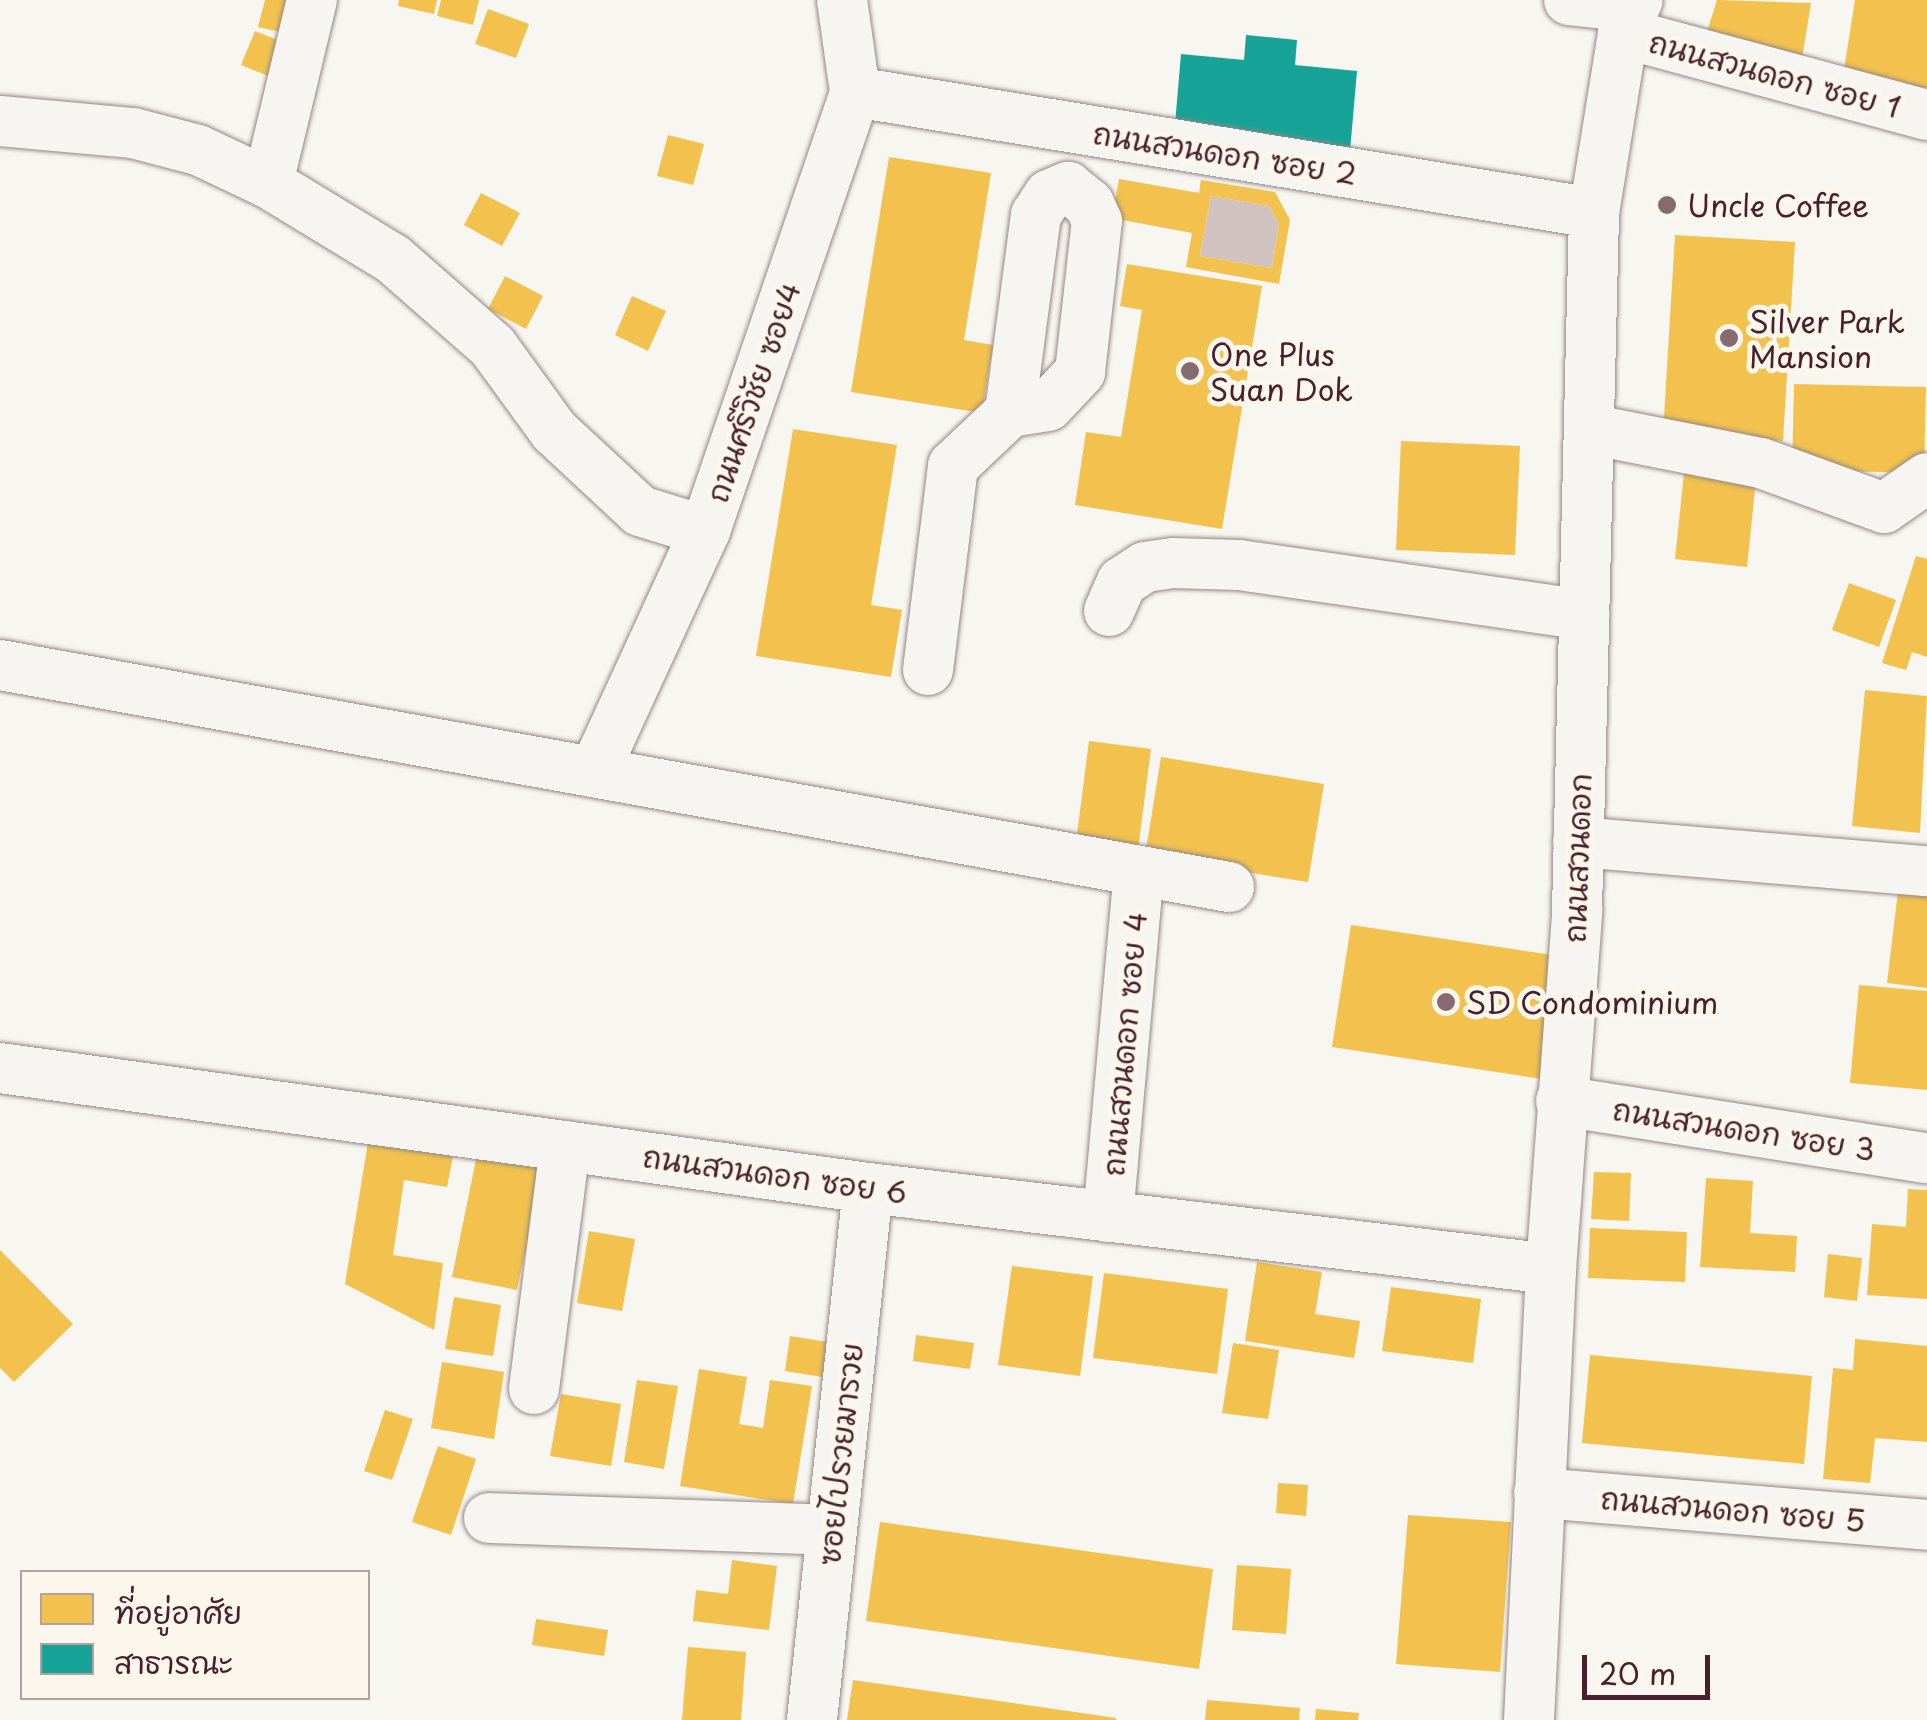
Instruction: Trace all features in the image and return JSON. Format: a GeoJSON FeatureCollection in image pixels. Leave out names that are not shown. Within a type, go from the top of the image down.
{"type":"FeatureCollection","features":[{"type":"Feature","properties":{"kind":"street"},"geometry":{"type":"LineString","coordinates":[[268,183],[312,0]]}},
{"type":"Feature","properties":{"kind":"street","name":"ถนนศรีวิชัย ซอย4"},"geometry":{"type":"LineString","coordinates":[[595,770],[705,531],[855,92],[842,0]]}},
{"type":"Feature","properties":{"kind":"street","name":"ถนนสวนดอก ซอย 1"},"geometry":{"type":"LineString","coordinates":[[1569,0],[1632,13],[1927,114]]}},
{"type":"Feature","properties":{"kind":"street","name":"ถนนสวนดอก"},"geometry":{"type":"LineString","coordinates":[[1530,1720],[1550,1268],[1578,842],[1594,213],[1632,13]]}},
{"type":"Feature","properties":{"kind":"street","name":"ถนนสวนดอก ซอย 2"},"geometry":{"type":"LineString","coordinates":[[855,92],[1594,213]]}},
{"type":"Feature","properties":{"kind":"street"},"geometry":{"type":"LineString","coordinates":[[0,121],[133,133],[198,150],[268,183],[393,259],[493,347],[554,431],[640,511],[705,531]]}},
{"type":"Feature","properties":{"kind":"street"},"geometry":{"type":"LineString","coordinates":[[1068,187],[1081,130]]}},
{"type":"Feature","properties":{"kind":"street"},"geometry":{"type":"LineString","coordinates":[[928,670],[952,466],[1010,412],[1048,406],[1080,372],[1097,220],[1068,187]]}},
{"type":"Feature","properties":{"kind":"street"},"geometry":{"type":"LineString","coordinates":[[1010,412],[1036,214],[1049,195],[1068,187]]}},
{"type":"Feature","properties":{"kind":"street"},"geometry":{"type":"LineString","coordinates":[[1589,429],[1761,463],[1884,508],[1927,478]]}},
{"type":"Feature","properties":{"kind":"street"},"geometry":{"type":"LineString","coordinates":[[1109,611],[1122,582],[1145,567],[1173,563],[1238,565],[1584,615]]}},
{"type":"Feature","properties":{"kind":"street"},"geometry":{"type":"LineString","coordinates":[[0,665],[1229,887]]}},
{"type":"Feature","properties":{"kind":"street"},"geometry":{"type":"LineString","coordinates":[[1578,842],[1927,871]]}},
{"type":"Feature","properties":{"kind":"street","name":"ถนนสวนดอก ซอย 4"},"geometry":{"type":"LineString","coordinates":[[1108,1217],[1139,872]]}},
{"type":"Feature","properties":{"kind":"street","name":"ถนนสวนดอก ซอย 6"},"geometry":{"type":"LineString","coordinates":[[0,1068],[868,1188],[1550,1268]]}},
{"type":"Feature","properties":{"kind":"street","name":"ถนนสวนดอก ซอย 3"},"geometry":{"type":"LineString","coordinates":[[1561,1102],[1927,1158]]}},
{"type":"Feature","properties":{"kind":"street"},"geometry":{"type":"LineString","coordinates":[[534,1388],[565,1146]]}},
{"type":"Feature","properties":{"kind":"street","name":"ซอยไปรวยมารวย"},"geometry":{"type":"LineString","coordinates":[[812,1720],[868,1188]]}},
{"type":"Feature","properties":{"kind":"street","name":"ถนนสวนดอก ซอย 5"},"geometry":{"type":"LineString","coordinates":[[1540,1494],[1927,1525]]}},
{"type":"Feature","properties":{"kind":"street"},"geometry":{"type":"LineString","coordinates":[[489,1518],[832,1530]]}},
{"type":"Feature","properties":{"kind":"shaded area"},"geometry":{"type":"Polygon","coordinates":[[[1211,196],[1269,206],[1279,224],[1272,268],[1200,256],[1211,196]]]}},
{"type":"Feature","properties":{"kind":"building: ที่อยู่อาศัย"},"geometry":{"type":"Polygon","coordinates":[[[265,0],[303,0],[294,35],[258,27],[265,0]]]}},
{"type":"Feature","properties":{"kind":"building: ที่อยู่อาศัย"},"geometry":{"type":"Polygon","coordinates":[[[399,0],[437,0],[434,14],[398,6],[399,0]]]}},
{"type":"Feature","properties":{"kind":"building: ที่อยู่อาศัย"},"geometry":{"type":"Polygon","coordinates":[[[441,0],[479,0],[473,25],[437,16],[441,0]]]}},
{"type":"Feature","properties":{"kind":"building: ที่อยู่อาศัย"},"geometry":{"type":"Polygon","coordinates":[[[1717,0],[1811,3],[1802,59],[1706,35],[1717,0]]]}},
{"type":"Feature","properties":{"kind":"building: ที่อยู่อาศัย"},"geometry":{"type":"Polygon","coordinates":[[[1855,0],[1927,0],[1927,88],[1843,76],[1855,0]]]}},
{"type":"Feature","properties":{"kind":"building: ที่อยู่อาศัย"},"geometry":{"type":"Polygon","coordinates":[[[488,9],[529,24],[516,58],[475,44],[488,9]]]}},
{"type":"Feature","properties":{"kind":"building: ที่อยู่อาศัย"},"geometry":{"type":"Polygon","coordinates":[[[255,31],[295,47],[281,81],[241,65],[255,31]]]}},
{"type":"Feature","properties":{"kind":"building: ที่อยู่อาศัย"},"geometry":{"type":"Polygon","coordinates":[[[668,135],[704,144],[693,185],[657,176],[668,135]]]}},
{"type":"Feature","properties":{"kind":"building: ที่อยู่อาศัย"},"geometry":{"type":"Polygon","coordinates":[[[889,157],[991,173],[964,340],[993,345],[982,413],[851,392],[889,157]]]}},
{"type":"Feature","properties":{"kind":"building: ที่อยู่อาศัย"},"geometry":{"type":"Polygon","coordinates":[[[1119,179],[1199,193],[1201,180],[1275,192],[1290,220],[1279,284],[1186,267],[1192,233],[1112,218],[1119,179]],[[1211,196],[1200,256],[1272,268],[1279,224],[1269,206],[1211,196]]]}},
{"type":"Feature","properties":{"kind":"building: ที่อยู่อาศัย"},"geometry":{"type":"Polygon","coordinates":[[[481,193],[520,213],[502,246],[464,225],[481,193]]]}},
{"type":"Feature","properties":{"kind":"building: ที่อยู่อาศัย","name":"Silver Park Mansion"},"geometry":{"type":"Polygon","coordinates":[[[1675,235],[1795,242],[1783,441],[1663,434],[1675,235]]]}},
{"type":"Feature","properties":{"kind":"building: ที่อยู่อาศัย","name":"One Plus Suan Dok"},"geometry":{"type":"Polygon","coordinates":[[[1127,264],[1262,286],[1222,529],[1075,505],[1086,432],[1121,437],[1142,310],[1120,306],[1127,264]]]}},
{"type":"Feature","properties":{"kind":"building: ที่อยู่อาศัย"},"geometry":{"type":"Polygon","coordinates":[[[505,276],[543,296],[526,329],[488,309],[505,276]]]}},
{"type":"Feature","properties":{"kind":"building: ที่อยู่อาศัย"},"geometry":{"type":"Polygon","coordinates":[[[632,296],[666,311],[648,351],[615,335],[632,296]]]}},
{"type":"Feature","properties":{"kind":"building: ที่อยู่อาศัย"},"geometry":{"type":"Polygon","coordinates":[[[1794,384],[1926,387],[1924,473],[1792,470],[1794,384]]]}},
{"type":"Feature","properties":{"kind":"building: ที่อยู่อาศัย"},"geometry":{"type":"Polygon","coordinates":[[[793,429],[897,445],[871,605],[902,610],[891,677],[756,656],[793,429]]]}},
{"type":"Feature","properties":{"kind":"building: ที่อยู่อาศัย"},"geometry":{"type":"Polygon","coordinates":[[[1401,441],[1520,446],[1515,555],[1396,550],[1401,441]]]}},
{"type":"Feature","properties":{"kind":"building: ที่อยู่อาศัย"},"geometry":{"type":"Polygon","coordinates":[[[1684,473],[1756,480],[1747,567],[1675,559],[1684,473]]]}},
{"type":"Feature","properties":{"kind":"building: ที่อยู่อาศัย"},"geometry":{"type":"Polygon","coordinates":[[[1916,556],[1927,559],[1927,657],[1912,652],[1906,670],[1882,663],[1916,556]]]}},
{"type":"Feature","properties":{"kind":"building: ที่อยู่อาศัย"},"geometry":{"type":"Polygon","coordinates":[[[1849,583],[1896,600],[1879,647],[1832,630],[1849,583]]]}},
{"type":"Feature","properties":{"kind":"building: ที่อยู่อาศัย"},"geometry":{"type":"Polygon","coordinates":[[[1865,690],[1927,696],[1920,833],[1852,826],[1865,690]]]}},
{"type":"Feature","properties":{"kind":"building: ที่อยู่อาศัย"},"geometry":{"type":"Polygon","coordinates":[[[1089,741],[1151,749],[1138,850],[1076,842],[1089,741]]]}},
{"type":"Feature","properties":{"kind":"building: ที่อยู่อาศัย"},"geometry":{"type":"Polygon","coordinates":[[[1161,757],[1324,784],[1308,882],[1145,856],[1161,757]]]}},
{"type":"Feature","properties":{"kind":"building: ที่อยู่อาศัย"},"geometry":{"type":"Polygon","coordinates":[[[1898,891],[1927,895],[1927,988],[1887,983],[1898,891]]]}},
{"type":"Feature","properties":{"kind":"building: ที่อยู่อาศัย","name":"SD Condominium"},"geometry":{"type":"Polygon","coordinates":[[[1351,925],[1560,956],[1542,1079],[1332,1047],[1351,925]]]}},
{"type":"Feature","properties":{"kind":"building: ที่อยู่อาศัย"},"geometry":{"type":"Polygon","coordinates":[[[1859,985],[1927,991],[1927,1090],[1850,1083],[1859,985]]]}},
{"type":"Feature","properties":{"kind":"building: ที่อยู่อาศัย"},"geometry":{"type":"Polygon","coordinates":[[[368,1142],[453,1156],[447,1187],[404,1180],[393,1255],[443,1263],[434,1330],[345,1284],[368,1142]]]}},
{"type":"Feature","properties":{"kind":"building: ที่อยู่อาศัย"},"geometry":{"type":"Polygon","coordinates":[[[478,1150],[544,1164],[517,1290],[452,1277],[478,1150]]]}},
{"type":"Feature","properties":{"kind":"building: ที่อยู่อาศัย"},"geometry":{"type":"Polygon","coordinates":[[[1594,1172],[1631,1173],[1629,1221],[1591,1219],[1594,1172]]]}},
{"type":"Feature","properties":{"kind":"building: ที่อยู่อาศัย"},"geometry":{"type":"Polygon","coordinates":[[[1706,1178],[1753,1181],[1750,1233],[1797,1236],[1795,1272],[1700,1267],[1706,1178]]]}},
{"type":"Feature","properties":{"kind":"building: ที่อยู่อาศัย"},"geometry":{"type":"Polygon","coordinates":[[[1908,1189],[1927,1190],[1927,1299],[1867,1295],[1872,1224],[1906,1227],[1908,1189]]]}},
{"type":"Feature","properties":{"kind":"building: ที่อยู่อาศัย"},"geometry":{"type":"Polygon","coordinates":[[[1590,1228],[1687,1232],[1685,1282],[1588,1278],[1590,1228]]]}},
{"type":"Feature","properties":{"kind":"building: ที่อยู่อาศัย"},"geometry":{"type":"Polygon","coordinates":[[[589,1231],[635,1239],[622,1311],[577,1303],[589,1231]]]}},
{"type":"Feature","properties":{"kind":"building: ที่อยู่อาศัย"},"geometry":{"type":"Polygon","coordinates":[[[0,1250],[73,1324],[14,1382],[0,1368],[0,1250]]]}},
{"type":"Feature","properties":{"kind":"building: ที่อยู่อาศัย"},"geometry":{"type":"Polygon","coordinates":[[[1828,1254],[1862,1258],[1857,1301],[1824,1297],[1828,1254]]]}},
{"type":"Feature","properties":{"kind":"building: ที่อยู่อาศัย"},"geometry":{"type":"Polygon","coordinates":[[[1257,1262],[1322,1272],[1315,1314],[1360,1321],[1354,1358],[1245,1341],[1257,1262]]]}},
{"type":"Feature","properties":{"kind":"building: ที่อยู่อาศัย"},"geometry":{"type":"Polygon","coordinates":[[[1012,1266],[1093,1276],[1080,1376],[998,1365],[1012,1266]]]}},
{"type":"Feature","properties":{"kind":"building: ที่อยู่อาศัย"},"geometry":{"type":"Polygon","coordinates":[[[1104,1273],[1228,1289],[1217,1374],[1093,1358],[1104,1273]]]}},
{"type":"Feature","properties":{"kind":"building: ที่อยู่อาศัย"},"geometry":{"type":"Polygon","coordinates":[[[1391,1287],[1481,1299],[1473,1363],[1382,1351],[1391,1287]]]}},
{"type":"Feature","properties":{"kind":"building: ที่อยู่อาศัย"},"geometry":{"type":"Polygon","coordinates":[[[454,1297],[501,1305],[493,1356],[445,1349],[454,1297]]]}},
{"type":"Feature","properties":{"kind":"building: ที่อยู่อาศัย"},"geometry":{"type":"Polygon","coordinates":[[[916,1335],[974,1343],[970,1369],[913,1361],[916,1335]]]}},
{"type":"Feature","properties":{"kind":"building: ที่อยู่อาศัย"},"geometry":{"type":"Polygon","coordinates":[[[790,1336],[828,1342],[822,1377],[785,1371],[790,1336]]]}},
{"type":"Feature","properties":{"kind":"building: ที่อยู่อาศัย"},"geometry":{"type":"Polygon","coordinates":[[[1855,1339],[1927,1346],[1927,1442],[1875,1438],[1870,1483],[1823,1479],[1833,1368],[1853,1370],[1855,1339]]]}},
{"type":"Feature","properties":{"kind":"building: ที่อยู่อาศัย"},"geometry":{"type":"Polygon","coordinates":[[[1233,1343],[1279,1350],[1268,1419],[1222,1413],[1233,1343]]]}},
{"type":"Feature","properties":{"kind":"building: ที่อยู่อาศัย"},"geometry":{"type":"Polygon","coordinates":[[[1590,1355],[1812,1376],[1804,1464],[1582,1443],[1590,1355]]]}},
{"type":"Feature","properties":{"kind":"building: ที่อยู่อาศัย"},"geometry":{"type":"Polygon","coordinates":[[[442,1362],[504,1372],[494,1439],[431,1428],[442,1362]]]}},
{"type":"Feature","properties":{"kind":"building: ที่อยู่อาศัย"},"geometry":{"type":"Polygon","coordinates":[[[699,1369],[747,1377],[739,1424],[763,1428],[770,1380],[812,1386],[793,1504],[680,1486],[699,1369]]]}},
{"type":"Feature","properties":{"kind":"building: ที่อยู่อาศัย"},"geometry":{"type":"Polygon","coordinates":[[[637,1380],[678,1386],[664,1469],[624,1462],[637,1380]]]}},
{"type":"Feature","properties":{"kind":"building: ที่อยู่อาศัย"},"geometry":{"type":"Polygon","coordinates":[[[561,1394],[621,1404],[611,1466],[550,1456],[561,1394]]]}},
{"type":"Feature","properties":{"kind":"building: ที่อยู่อาศัย"},"geometry":{"type":"Polygon","coordinates":[[[385,1410],[413,1419],[392,1480],[364,1471],[385,1410]]]}},
{"type":"Feature","properties":{"kind":"building: ที่อยู่อาศัย"},"geometry":{"type":"Polygon","coordinates":[[[438,1446],[476,1459],[451,1535],[412,1522],[438,1446]]]}},
{"type":"Feature","properties":{"kind":"building: ที่อยู่อาศัย"},"geometry":{"type":"Polygon","coordinates":[[[1278,1483],[1308,1485],[1306,1516],[1276,1513],[1278,1483]]]}},
{"type":"Feature","properties":{"kind":"building: ที่อยู่อาศัย"},"geometry":{"type":"Polygon","coordinates":[[[1408,1515],[1511,1522],[1500,1672],[1396,1664],[1408,1515]]]}},
{"type":"Feature","properties":{"kind":"building: ที่อยู่อาศัย"},"geometry":{"type":"Polygon","coordinates":[[[880,1522],[1213,1569],[1199,1669],[866,1621],[880,1522]]]}},
{"type":"Feature","properties":{"kind":"building: ที่อยู่อาศัย"},"geometry":{"type":"Polygon","coordinates":[[[732,1560],[777,1566],[769,1630],[693,1621],[696,1590],[728,1594],[732,1560]]]}},
{"type":"Feature","properties":{"kind":"building: ที่อยู่อาศัย"},"geometry":{"type":"Polygon","coordinates":[[[1237,1565],[1291,1569],[1286,1634],[1232,1630],[1237,1565]]]}},
{"type":"Feature","properties":{"kind":"building: ที่อยู่อาศัย"},"geometry":{"type":"Polygon","coordinates":[[[536,1619],[608,1630],[604,1656],[532,1645],[536,1619]]]}},
{"type":"Feature","properties":{"kind":"building: ที่อยู่อาศัย"},"geometry":{"type":"Polygon","coordinates":[[[688,1647],[746,1652],[741,1720],[682,1720],[688,1647]]]}},
{"type":"Feature","properties":{"kind":"building: ที่อยู่อาศัย"},"geometry":{"type":"Polygon","coordinates":[[[853,1680],[1116,1718],[1116,1720],[847,1720],[853,1680]]]}},
{"type":"Feature","properties":{"kind":"building: ที่อยู่อาศัย"},"geometry":{"type":"Polygon","coordinates":[[[1207,1700],[1300,1708],[1299,1720],[1205,1720],[1207,1700]]]}},
{"type":"Feature","properties":{"kind":"building: ที่อยู่อาศัย"},"geometry":{"type":"Polygon","coordinates":[[[1316,1709],[1359,1713],[1358,1720],[1315,1720],[1316,1709]]]}},
{"type":"Feature","properties":{"kind":"building: สาธารณะ"},"geometry":{"type":"Polygon","coordinates":[[[1246,35],[1297,40],[1295,65],[1357,71],[1350,151],[1174,136],[1181,54],[1244,60],[1246,35]]]}},
{"type":"Feature","properties":{"kind":"place","name":"Uncle Coffee"},"geometry":{"type":"Point","coordinates":[1667,205]}},
{"type":"Feature","properties":{"kind":"place","name":"Silver Park Mansion"},"geometry":{"type":"Point","coordinates":[1729,338]}},
{"type":"Feature","properties":{"kind":"place","name":"One Plus Suan Dok"},"geometry":{"type":"Point","coordinates":[1190,371]}},
{"type":"Feature","properties":{"kind":"place","name":"SD Condominium"},"geometry":{"type":"Point","coordinates":[1446,1002]}}]}
